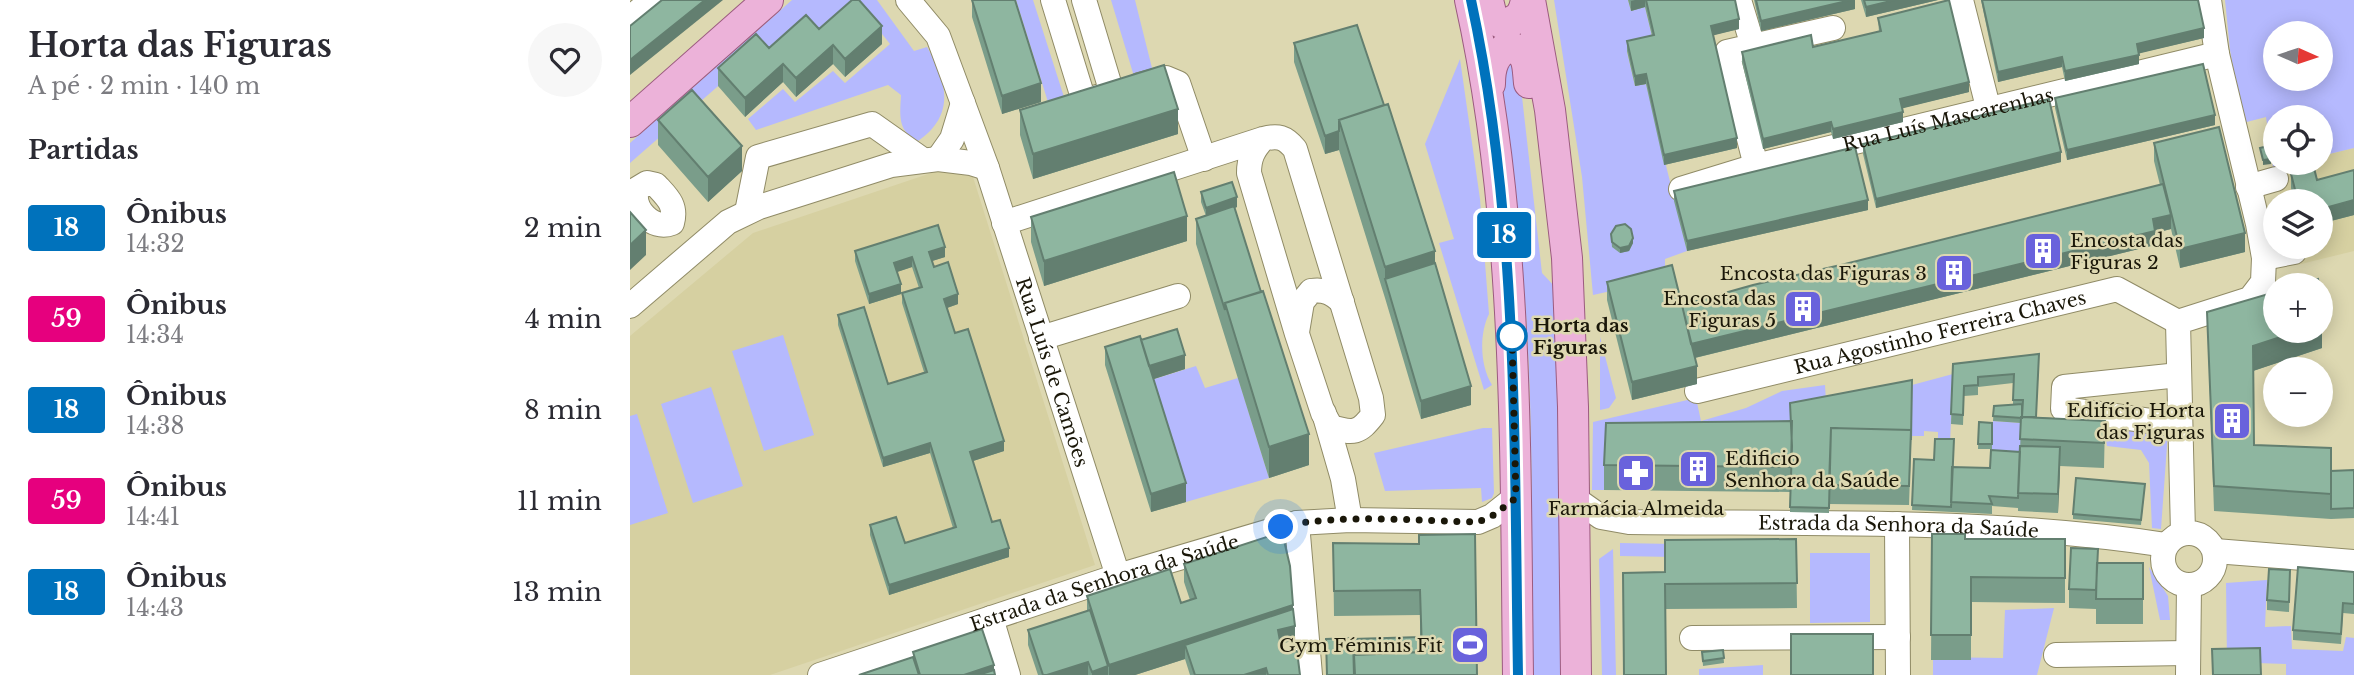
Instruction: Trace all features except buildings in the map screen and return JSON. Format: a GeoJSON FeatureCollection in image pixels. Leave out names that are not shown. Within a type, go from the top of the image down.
{"type":"FeatureCollection","features":[{"type":"Feature","properties":{"kind":"main road"},"geometry":{"type":"LineString","coordinates":[[630,96],[740,0]]}},
{"type":"Feature","properties":{"kind":"main road"},"geometry":{"type":"LineString","coordinates":[[630,121],[768,0]]}},
{"type":"Feature","properties":{"kind":"main road"},"geometry":{"type":"LineString","coordinates":[[1471,0],[1489,103],[1503,222],[1513,348],[1518,675]]}},
{"type":"Feature","properties":{"kind":"main road"},"geometry":{"type":"LineString","coordinates":[[1488,0],[1492,18],[1503,24],[1517,20],[1524,12],[1528,0]]}},
{"type":"Feature","properties":{"kind":"main road"},"geometry":{"type":"LineString","coordinates":[[1528,0],[1550,110],[1567,258],[1573,407],[1576,675]]}},
{"type":"Feature","properties":{"kind":"main road"},"geometry":{"type":"LineString","coordinates":[[1489,103],[1490,74],[1499,51],[1509,46],[1520,50],[1526,59],[1549,236],[1567,258]]}},
{"type":"Feature","properties":{"kind":"street"},"geometry":{"type":"LineString","coordinates":[[630,18],[652,0]]}},
{"type":"Feature","properties":{"kind":"street","name":"Rua Luís de Camões"},"geometry":{"type":"LineString","coordinates":[[908,0],[938,36],[988,168],[1118,576]]}},
{"type":"Feature","properties":{"kind":"street"},"geometry":{"type":"LineString","coordinates":[[1053,0],[1084,101],[1166,78],[1178,83],[1213,156]]}},
{"type":"Feature","properties":{"kind":"street"},"geometry":{"type":"LineString","coordinates":[[1084,0],[1112,93]]}},
{"type":"Feature","properties":{"kind":"street"},"geometry":{"type":"LineString","coordinates":[[1740,0],[1753,46]]}},
{"type":"Feature","properties":{"kind":"street"},"geometry":{"type":"LineString","coordinates":[[1962,0],[1989,111]]}},
{"type":"Feature","properties":{"kind":"street"},"geometry":{"type":"LineString","coordinates":[[2209,0],[2217,54],[2263,254]]}},
{"type":"Feature","properties":{"kind":"street"},"geometry":{"type":"LineString","coordinates":[[1756,166],[1727,52],[1833,28]]}},
{"type":"Feature","properties":{"kind":"street","name":"Rua Luís Mascarenhas"},"geometry":{"type":"LineString","coordinates":[[1681,189],[1756,166],[2217,54]]}},
{"type":"Feature","properties":{"kind":"street"},"geometry":{"type":"LineString","coordinates":[[931,159],[952,139],[963,103]]}},
{"type":"Feature","properties":{"kind":"street"},"geometry":{"type":"LineString","coordinates":[[747,212],[758,157],[872,124],[931,159]]}},
{"type":"Feature","properties":{"kind":"street"},"geometry":{"type":"LineString","coordinates":[[1004,223],[1263,139],[1274,136],[1286,138],[1295,149],[1371,398],[1373,415],[1362,429],[1347,432],[1331,427],[1324,413]]}},
{"type":"Feature","properties":{"kind":"street"},"geometry":{"type":"LineString","coordinates":[[1249,173],[1249,159],[1263,139]]}},
{"type":"Feature","properties":{"kind":"street"},"geometry":{"type":"LineString","coordinates":[[1213,156],[1236,154],[1249,173],[1297,334],[1324,413],[1343,479],[1350,520]]}},
{"type":"Feature","properties":{"kind":"street"},"geometry":{"type":"LineString","coordinates":[[630,306],[728,222],[747,212],[891,165],[931,159],[971,163],[988,168]]}},
{"type":"Feature","properties":{"kind":"street"},"geometry":{"type":"LineString","coordinates":[[2248,187],[2276,179]]}},
{"type":"Feature","properties":{"kind":"street"},"geometry":{"type":"LineString","coordinates":[[672,223],[696,249]]}},
{"type":"Feature","properties":{"kind":"street"},"geometry":{"type":"LineString","coordinates":[[1277,268],[1294,283],[1307,286],[1318,281],[1326,271],[1329,258]]}},
{"type":"Feature","properties":{"kind":"street"},"geometry":{"type":"LineString","coordinates":[[2175,539],[2197,535],[2215,551],[2214,566],[2199,582],[2189,585],[2169,577],[2163,557],[2175,539],[2180,425],[2178,322],[2250,299],[2263,282],[2264,259]]}},
{"type":"Feature","properties":{"kind":"street"},"geometry":{"type":"LineString","coordinates":[[1297,334],[1302,302],[1311,290],[1322,289],[1342,302]]}},
{"type":"Feature","properties":{"kind":"street","name":"Rua Agostinho Ferreira Chaves"},"geometry":{"type":"LineString","coordinates":[[1697,391],[2117,289],[2178,322]]}},
{"type":"Feature","properties":{"kind":"street"},"geometry":{"type":"LineString","coordinates":[[1041,338],[1178,296]]}},
{"type":"Feature","properties":{"kind":"street"},"geometry":{"type":"LineString","coordinates":[[2179,375],[2064,387],[2063,409],[2180,425]]}},
{"type":"Feature","properties":{"kind":"street"},"geometry":{"type":"LineString","coordinates":[[1478,522],[1492,516],[1516,498]]}},
{"type":"Feature","properties":{"kind":"street"},"geometry":{"type":"LineString","coordinates":[[1574,498],[1601,517],[1629,522]]}},
{"type":"Feature","properties":{"kind":"street","name":"Estrada da Senhora da Saúde"},"geometry":{"type":"LineString","coordinates":[[820,675],[1118,576],[1297,523],[1350,520],[1478,522]]}},
{"type":"Feature","properties":{"kind":"street"},"geometry":{"type":"LineString","coordinates":[[1478,522],[1516,545]]}},
{"type":"Feature","properties":{"kind":"street"},"geometry":{"type":"LineString","coordinates":[[1574,546],[1593,530],[1629,522]]}},
{"type":"Feature","properties":{"kind":"street","name":"Estrada da Senhora da Saúde"},"geometry":{"type":"LineString","coordinates":[[1629,522],[1928,523],[2175,539]]}},
{"type":"Feature","properties":{"kind":"street"},"geometry":{"type":"LineString","coordinates":[[1297,523],[1310,675]]}},
{"type":"Feature","properties":{"kind":"street"},"geometry":{"type":"LineString","coordinates":[[1896,524],[1898,675]]}},
{"type":"Feature","properties":{"kind":"street"},"geometry":{"type":"LineString","coordinates":[[2215,551],[2354,562]]}},
{"type":"Feature","properties":{"kind":"street"},"geometry":{"type":"LineString","coordinates":[[2056,655],[2188,664],[2189,585]]}},
{"type":"Feature","properties":{"kind":"street"},"geometry":{"type":"LineString","coordinates":[[991,618],[1008,675]]}},
{"type":"Feature","properties":{"kind":"street"},"geometry":{"type":"LineString","coordinates":[[1692,638],[1898,637]]}},
{"type":"Feature","properties":{"kind":"shaded area"},"geometry":{"type":"Polygon","coordinates":[[[792,0],[877,0],[914,51],[927,47],[939,72],[944,97],[943,109],[930,131],[918,141],[906,132],[901,122],[901,95],[888,85],[756,130],[748,119],[783,89],[795,102],[833,71],[845,83],[890,44],[856,1],[769,67],[756,53],[630,163],[630,143],[792,0]]]}},
{"type":"Feature","properties":{"kind":"shaded area"},"geometry":{"type":"Polygon","coordinates":[[[1016,0],[1033,0],[1064,97],[1048,102],[1016,0]]]}},
{"type":"Feature","properties":{"kind":"shaded area"},"geometry":{"type":"Polygon","coordinates":[[[1111,0],[1135,0],[1154,76],[1136,83],[1111,0]]]}},
{"type":"Feature","properties":{"kind":"shaded area"},"geometry":{"type":"Polygon","coordinates":[[[1554,0],[1628,0],[1631,11],[1645,7],[1654,45],[1627,52],[1635,86],[1646,84],[1687,251],[1665,259],[1665,279],[1593,295],[1582,177],[1554,0]]]}},
{"type":"Feature","properties":{"kind":"shaded area"},"geometry":{"type":"Polygon","coordinates":[[[2225,0],[2354,0],[2354,148],[2333,153],[2333,105],[2263,105],[2263,118],[2243,123],[2230,50],[2225,0]]]}},
{"type":"Feature","properties":{"kind":"shaded area"},"geometry":{"type":"Polygon","coordinates":[[[1460,59],[1480,199],[1489,314],[1482,350],[1485,369],[1492,385],[1484,390],[1439,243],[1454,239],[1425,144],[1460,59]]]}},
{"type":"Feature","properties":{"kind":"shaded area"},"geometry":{"type":"Polygon","coordinates":[[[1509,59],[1520,79],[1542,273],[1556,288],[1564,675],[1533,675],[1529,359],[1517,225],[1499,77],[1509,59]]]}},
{"type":"Feature","properties":{"kind":"shaded area"},"geometry":{"type":"Polygon","coordinates":[[[2354,148],[2354,251],[2333,256],[2333,189],[2279,189],[2275,175],[2333,175],[2333,153],[2354,148]]]}},
{"type":"Feature","properties":{"kind":"shaded area"},"geometry":{"type":"Polygon","coordinates":[[[940,170],[973,177],[1095,565],[770,675],[630,675],[630,336],[753,233],[940,170]]]}},
{"type":"Feature","properties":{"kind":"shaded area"},"geometry":{"type":"Polygon","coordinates":[[[2295,259],[2321,259],[2297,265],[2295,259]]]}},
{"type":"Feature","properties":{"kind":"shaded area"},"geometry":{"type":"Polygon","coordinates":[[[783,335],[814,435],[764,451],[732,351],[783,335]]]}},
{"type":"Feature","properties":{"kind":"shaded area"},"geometry":{"type":"Polygon","coordinates":[[[1600,337],[1616,398],[1609,408],[1600,410],[1600,337]]]}},
{"type":"Feature","properties":{"kind":"shaded area"},"geometry":{"type":"Polygon","coordinates":[[[1196,366],[1205,388],[1238,378],[1269,478],[1186,502],[1148,381],[1196,366]]]}},
{"type":"Feature","properties":{"kind":"shaded area"},"geometry":{"type":"Polygon","coordinates":[[[1953,374],[1950,444],[1938,444],[1938,432],[1924,431],[1924,436],[1912,436],[1912,385],[1953,374]]]}},
{"type":"Feature","properties":{"kind":"shaded area"},"geometry":{"type":"Polygon","coordinates":[[[1825,385],[1826,402],[1791,436],[1604,490],[1592,490],[1593,422],[1696,398],[1701,421],[1746,408],[1782,391],[1825,385]]]}},
{"type":"Feature","properties":{"kind":"shaded area"},"geometry":{"type":"Polygon","coordinates":[[[711,387],[743,486],[693,503],[661,404],[711,387]]]}},
{"type":"Feature","properties":{"kind":"shaded area"},"geometry":{"type":"Polygon","coordinates":[[[637,414],[668,513],[630,525],[630,416],[637,414]]]}},
{"type":"Feature","properties":{"kind":"shaded area"},"geometry":{"type":"Polygon","coordinates":[[[1993,421],[2022,423],[2020,462],[1991,460],[1993,421]]]}},
{"type":"Feature","properties":{"kind":"shaded area"},"geometry":{"type":"Polygon","coordinates":[[[2104,425],[2168,432],[2161,529],[2152,528],[2149,463],[2141,450],[2107,446],[2104,425]]]}},
{"type":"Feature","properties":{"kind":"shaded area"},"geometry":{"type":"Polygon","coordinates":[[[1492,428],[1492,498],[1482,502],[1481,488],[1385,491],[1374,453],[1492,428]]]}},
{"type":"Feature","properties":{"kind":"shaded area"},"geometry":{"type":"Polygon","coordinates":[[[1620,543],[1782,546],[1781,559],[1620,556],[1620,543]]]}},
{"type":"Feature","properties":{"kind":"shaded area"},"geometry":{"type":"Polygon","coordinates":[[[1613,549],[1616,675],[1602,675],[1599,559],[1613,549]]]}},
{"type":"Feature","properties":{"kind":"shaded area"},"geometry":{"type":"Polygon","coordinates":[[[1810,553],[1870,553],[1870,622],[1810,623],[1810,553]]]}},
{"type":"Feature","properties":{"kind":"shaded area"},"geometry":{"type":"Polygon","coordinates":[[[2149,567],[2168,596],[2170,620],[2160,620],[2149,567]]]}},
{"type":"Feature","properties":{"kind":"shaded area"},"geometry":{"type":"Polygon","coordinates":[[[2267,580],[2265,627],[2291,626],[2292,649],[2343,651],[2346,637],[2354,638],[2354,675],[2286,675],[2286,664],[2227,662],[2226,583],[2267,580]]]}},
{"type":"Feature","properties":{"kind":"shaded area"},"geometry":{"type":"Polygon","coordinates":[[[2054,608],[2037,675],[1933,675],[1933,657],[2003,658],[2005,610],[2054,608]]]}},
{"type":"Feature","properties":{"kind":"shaded area"},"geometry":{"type":"Polygon","coordinates":[[[1763,665],[1763,675],[1699,675],[1699,669],[1763,665]]]}},
{"type":"Feature","properties":{"kind":"bus line","name":"18"},"geometry":{"type":"LineString","coordinates":[[1471,0],[1489,103],[1503,222],[1513,348],[1518,675]]}},
{"type":"Feature","properties":{"kind":"place","name":"Encosta das Figuras 2"},"geometry":{"type":"Point","coordinates":[2043,251]}},
{"type":"Feature","properties":{"kind":"place","name":"Encosta das Figuras 3"},"geometry":{"type":"Point","coordinates":[1954,273]}},
{"type":"Feature","properties":{"kind":"place","name":"Encosta das Figuras 5"},"geometry":{"type":"Point","coordinates":[1803,309]}},
{"type":"Feature","properties":{"kind":"place","name":"Horta das Figuras"},"geometry":{"type":"Point","coordinates":[1512,336]}},
{"type":"Feature","properties":{"kind":"place","name":"Edifício Horta das Figuras"},"geometry":{"type":"Point","coordinates":[2232,421]}},
{"type":"Feature","properties":{"kind":"place","name":"Edificio Senhora da Saúde"},"geometry":{"type":"Point","coordinates":[1698,469]}},
{"type":"Feature","properties":{"kind":"place","name":"Farmácia Almeida"},"geometry":{"type":"Point","coordinates":[1636,473]}},
{"type":"Feature","properties":{"kind":"place","name":"Gym Féminis Fit"},"geometry":{"type":"Point","coordinates":[1470,645]}},
{"type":"Feature","properties":{"kind":"route"},"geometry":{"type":"LineString","coordinates":[[1281,527],[1297,523],[1350,520],[1478,522],[1492,516],[1516,498],[1512,336]]}}]}
